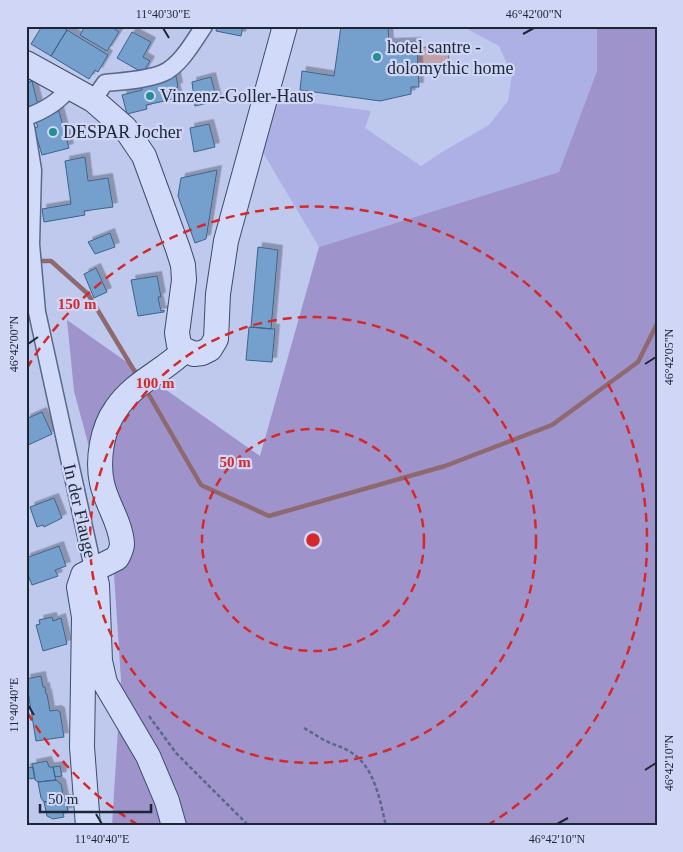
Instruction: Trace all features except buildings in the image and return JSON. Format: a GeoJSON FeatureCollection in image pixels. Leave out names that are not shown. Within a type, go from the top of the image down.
{"type":"FeatureCollection","features":[{"type":"Feature","properties":{"kind":"street"},"geometry":{"type":"LineString","coordinates":[[93,100],[105,83],[164,73],[185,55],[204,26]]}},
{"type":"Feature","properties":{"kind":"street"},"geometry":{"type":"LineString","coordinates":[[174,826],[167,801],[148,756],[106,683],[100,661],[97,584],[93,568],[106,565],[117,558],[122,546],[120,531],[102,482],[100,460],[104,434],[115,410],[133,389],[183,353],[202,353],[210,349],[216,339],[218,294],[226,241],[284,26]]}},
{"type":"Feature","properties":{"kind":"street"},"geometry":{"type":"LineString","coordinates":[[26,63],[93,100],[125,128],[144,156],[183,265],[184,280],[177,333],[183,353]]}},
{"type":"Feature","properties":{"kind":"street"},"geometry":{"type":"LineString","coordinates":[[26,117],[43,111],[64,95],[70,87]]}},
{"type":"Feature","properties":{"kind":"street","name":"In der Flauge"},"geometry":{"type":"LineString","coordinates":[[26,127],[30,170],[31,244],[35,282],[32,313],[93,568],[82,575],[79,586],[84,617],[82,747],[88,826]]}},
{"type":"Feature","properties":{"kind":"path"},"geometry":{"type":"LineString","coordinates":[[146,713],[176,753],[249,826]]}},
{"type":"Feature","properties":{"kind":"path"},"geometry":{"type":"LineString","coordinates":[[304,728],[352,753],[361,761],[369,772],[377,790],[386,826]]}},
{"type":"Feature","properties":{"kind":"shaded area"},"geometry":{"type":"Polygon","coordinates":[[[468,26],[597,26],[597,71],[559,172],[319,247],[262,151],[277,98],[371,111],[365,128],[421,166],[489,125],[508,101],[512,75],[499,46],[469,30],[468,26]]]}},
{"type":"Feature","properties":{"kind":"shaded area"},"geometry":{"type":"Polygon","coordinates":[[[597,26],[657,26],[657,826],[112,826],[121,680],[111,529],[74,391],[67,320],[260,456],[319,247],[559,172],[597,71],[597,26]]]}},
{"type":"Feature","properties":{"kind":"shaded area"},"geometry":{"type":"Polygon","coordinates":[[[448,46],[449,63],[411,64],[411,48],[448,46]]]}},
{"type":"Feature","properties":{"kind":"waterway"},"geometry":{"type":"LineString","coordinates":[[35,261],[51,261],[88,294],[138,377]]}},
{"type":"Feature","properties":{"kind":"waterway"},"geometry":{"type":"LineString","coordinates":[[145,388],[201,485],[269,516],[445,466],[552,425],[638,362],[657,324]]}},
{"type":"Feature","properties":{"kind":"place","name":"hotel santre - dolomythic home"},"geometry":{"type":"Point","coordinates":[377,57]}},
{"type":"Feature","properties":{"kind":"place","name":"Vinzenz-Goller-Haus"},"geometry":{"type":"Point","coordinates":[150,96]}},
{"type":"Feature","properties":{"kind":"place","name":"DESPAR Jocher"},"geometry":{"type":"Point","coordinates":[53,132]}}]}
